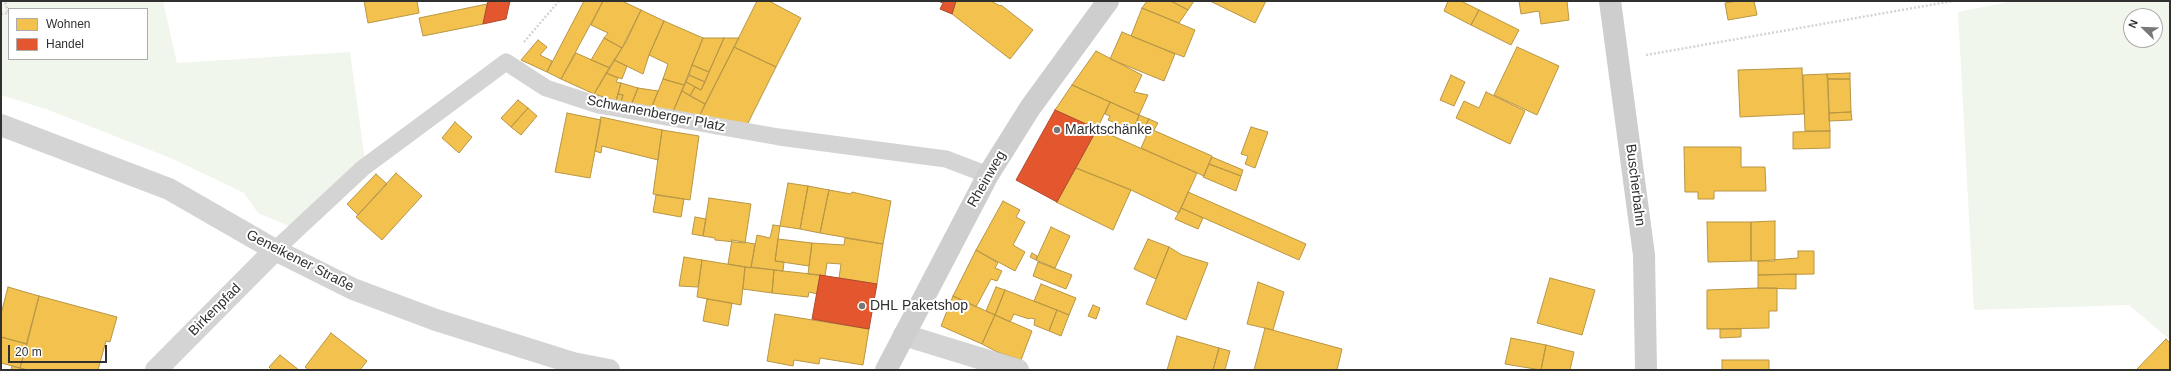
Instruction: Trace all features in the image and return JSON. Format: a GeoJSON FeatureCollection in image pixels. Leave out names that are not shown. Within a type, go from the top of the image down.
{"type":"FeatureCollection","features":[{"type":"Feature","properties":{"kind":"main road","name":"Rheinweg"},"geometry":{"type":"LineString","coordinates":[[886,370],[988,175],[1030,108],[1108,1]]}},
{"type":"Feature","properties":{"kind":"main road","name":"Buscherbahn"},"geometry":{"type":"LineString","coordinates":[[1610,1],[1644,255],[1646,370]]}},
{"type":"Feature","properties":{"kind":"street","name":"Geneikener Straße"},"geometry":{"type":"LineString","coordinates":[[1,126],[169,189],[275,250],[353,289],[436,320],[573,363],[609,370]]}},
{"type":"Feature","properties":{"kind":"street","name":"Birkenpfad"},"geometry":{"type":"LineString","coordinates":[[156,370],[275,250]]}},
{"type":"Feature","properties":{"kind":"street"},"geometry":{"type":"LineString","coordinates":[[904,335],[1018,370]]}},
{"type":"Feature","properties":{"kind":"lane","name":"Schwanenberger Platz"},"geometry":{"type":"LineString","coordinates":[[506,62],[546,88],[598,105],[779,137],[946,159],[988,175]]}},
{"type":"Feature","properties":{"kind":"lane"},"geometry":{"type":"LineString","coordinates":[[275,250],[363,168],[506,62]]}},
{"type":"Feature","properties":{"kind":"path"},"geometry":{"type":"LineString","coordinates":[[1,14],[8,13],[5,1]]}},
{"type":"Feature","properties":{"kind":"path"},"geometry":{"type":"LineString","coordinates":[[506,62],[559,1]]}},
{"type":"Feature","properties":{"kind":"path"},"geometry":{"type":"LineString","coordinates":[[1619,60],[1953,1]]}},
{"type":"Feature","properties":{"kind":"shaded area"},"geometry":{"type":"Polygon","coordinates":[[[1,1],[163,1],[177,63],[350,52],[367,175],[301,231],[258,213],[244,193],[173,159],[46,109],[1,95],[1,1]]]}},
{"type":"Feature","properties":{"kind":"shaded area"},"geometry":{"type":"Polygon","coordinates":[[[2014,1],[2170,1],[2170,340],[2129,305],[1974,310],[1958,12],[2014,1]]]}},
{"type":"Feature","properties":{"kind":"building: Wohnen"},"geometry":{"type":"Polygon","coordinates":[[[364,1],[417,1],[419,13],[368,23],[364,1]]]}},
{"type":"Feature","properties":{"kind":"building: Wohnen"},"geometry":{"type":"Polygon","coordinates":[[[584,1],[603,1],[561,79],[547,72],[584,1]]]}},
{"type":"Feature","properties":{"kind":"building: Wohnen"},"geometry":{"type":"Polygon","coordinates":[[[603,1],[622,1],[641,10],[622,48],[604,38],[608,33],[591,25],[603,1]]]}},
{"type":"Feature","properties":{"kind":"building: Wohnen"},"geometry":{"type":"Polygon","coordinates":[[[757,1],[769,1],[801,18],[776,67],[734,47],[757,1]]]}},
{"type":"Feature","properties":{"kind":"building: Wohnen"},"geometry":{"type":"Polygon","coordinates":[[[956,1],[991,1],[1000,6],[1001,5],[1033,30],[1010,59],[952,14],[956,1]]]}},
{"type":"Feature","properties":{"kind":"building: Wohnen"},"geometry":{"type":"Polygon","coordinates":[[[1147,1],[1171,1],[1188,10],[1179,23],[1142,8],[1147,1]]]}},
{"type":"Feature","properties":{"kind":"building: Wohnen"},"geometry":{"type":"Polygon","coordinates":[[[1171,1],[1194,1],[1188,10],[1171,1]]]}},
{"type":"Feature","properties":{"kind":"building: Wohnen"},"geometry":{"type":"Polygon","coordinates":[[[1210,1],[1266,1],[1255,23],[1210,1]]]}},
{"type":"Feature","properties":{"kind":"building: Wohnen"},"geometry":{"type":"Polygon","coordinates":[[[1448,1],[1461,1],[1479,10],[1471,25],[1444,11],[1448,1]]]}},
{"type":"Feature","properties":{"kind":"building: Wohnen"},"geometry":{"type":"Polygon","coordinates":[[[1519,1],[1567,1],[1569,20],[1541,24],[1539,11],[1521,14],[1519,1]]]}},
{"type":"Feature","properties":{"kind":"building: Wohnen"},"geometry":{"type":"Polygon","coordinates":[[[1754,1],[1757,15],[1728,20],[1725,3],[1754,1]]]}},
{"type":"Feature","properties":{"kind":"building: Wohnen"},"geometry":{"type":"Polygon","coordinates":[[[487,4],[483,24],[423,36],[419,18],[487,4]]]}},
{"type":"Feature","properties":{"kind":"building: Wohnen"},"geometry":{"type":"Polygon","coordinates":[[[1142,8],[1195,30],[1184,57],[1131,36],[1142,8]]]}},
{"type":"Feature","properties":{"kind":"building: Wohnen"},"geometry":{"type":"Polygon","coordinates":[[[641,10],[664,21],[649,55],[643,74],[614,60],[626,42],[641,10]]]}},
{"type":"Feature","properties":{"kind":"building: Wohnen"},"geometry":{"type":"Polygon","coordinates":[[[1479,10],[1519,30],[1511,45],[1471,25],[1479,10]]]}},
{"type":"Feature","properties":{"kind":"building: Wohnen"},"geometry":{"type":"Polygon","coordinates":[[[664,21],[703,38],[684,85],[663,79],[668,64],[649,55],[664,21]]]}},
{"type":"Feature","properties":{"kind":"building: Wohnen"},"geometry":{"type":"Polygon","coordinates":[[[1122,32],[1175,54],[1164,81],[1110,59],[1122,32]]]}},
{"type":"Feature","properties":{"kind":"building: Wohnen"},"geometry":{"type":"Polygon","coordinates":[[[604,38],[622,48],[610,68],[591,60],[604,38]]]}},
{"type":"Feature","properties":{"kind":"building: Wohnen"},"geometry":{"type":"Polygon","coordinates":[[[703,38],[724,38],[709,72],[692,65],[703,38]]]}},
{"type":"Feature","properties":{"kind":"building: Wohnen"},"geometry":{"type":"Polygon","coordinates":[[[724,38],[739,38],[705,104],[690,96],[695,87],[701,90],[724,38]]]}},
{"type":"Feature","properties":{"kind":"building: Wohnen"},"geometry":{"type":"Polygon","coordinates":[[[538,40],[547,47],[540,55],[552,61],[547,72],[521,60],[538,40]]]}},
{"type":"Feature","properties":{"kind":"building: Wohnen"},"geometry":{"type":"Polygon","coordinates":[[[734,47],[776,67],[746,127],[698,119],[734,47]]]}},
{"type":"Feature","properties":{"kind":"building: Wohnen"},"geometry":{"type":"Polygon","coordinates":[[[1517,47],[1559,66],[1537,115],[1494,95],[1517,47]]]}},
{"type":"Feature","properties":{"kind":"building: Wohnen"},"geometry":{"type":"Polygon","coordinates":[[[1096,51],[1142,75],[1134,92],[1148,95],[1139,115],[1072,85],[1096,51]]]}},
{"type":"Feature","properties":{"kind":"building: Wohnen"},"geometry":{"type":"Polygon","coordinates":[[[576,53],[610,68],[594,94],[561,79],[576,53]]]}},
{"type":"Feature","properties":{"kind":"building: Wohnen"},"geometry":{"type":"Polygon","coordinates":[[[614,60],[627,66],[622,79],[606,73],[614,60]]]}},
{"type":"Feature","properties":{"kind":"building: Wohnen"},"geometry":{"type":"Polygon","coordinates":[[[692,65],[709,72],[705,82],[689,75],[692,65]]]}},
{"type":"Feature","properties":{"kind":"building: Wohnen"},"geometry":{"type":"Polygon","coordinates":[[[1802,68],[1804,114],[1740,117],[1738,70],[1802,68]]]}},
{"type":"Feature","properties":{"kind":"building: Wohnen"},"geometry":{"type":"Polygon","coordinates":[[[606,73],[618,78],[616,82],[621,83],[616,101],[594,94],[606,73]]]}},
{"type":"Feature","properties":{"kind":"building: Wohnen"},"geometry":{"type":"Polygon","coordinates":[[[1850,73],[1850,79],[1828,79],[1827,74],[1850,73]]]}},
{"type":"Feature","properties":{"kind":"building: Wohnen"},"geometry":{"type":"Polygon","coordinates":[[[1827,74],[1830,131],[1805,131],[1803,75],[1827,74]]]}},
{"type":"Feature","properties":{"kind":"building: Wohnen"},"geometry":{"type":"Polygon","coordinates":[[[689,75],[705,82],[701,90],[686,82],[689,75]]]}},
{"type":"Feature","properties":{"kind":"building: Wohnen"},"geometry":{"type":"Polygon","coordinates":[[[1451,75],[1465,82],[1454,106],[1440,100],[1451,75]]]}},
{"type":"Feature","properties":{"kind":"building: Wohnen"},"geometry":{"type":"Polygon","coordinates":[[[663,79],[684,85],[672,114],[651,109],[663,79]]]}},
{"type":"Feature","properties":{"kind":"building: Wohnen"},"geometry":{"type":"Polygon","coordinates":[[[1828,79],[1850,79],[1851,112],[1829,113],[1828,79]]]}},
{"type":"Feature","properties":{"kind":"building: Wohnen"},"geometry":{"type":"Polygon","coordinates":[[[686,82],[695,87],[690,96],[682,91],[686,82]]]}},
{"type":"Feature","properties":{"kind":"building: Wohnen"},"geometry":{"type":"Polygon","coordinates":[[[621,83],[638,88],[631,105],[621,102],[623,95],[618,94],[621,83]]]}},
{"type":"Feature","properties":{"kind":"building: Wohnen"},"geometry":{"type":"Polygon","coordinates":[[[1072,85],[1110,102],[1097,129],[1055,110],[1072,85]]]}},
{"type":"Feature","properties":{"kind":"building: Wohnen"},"geometry":{"type":"Polygon","coordinates":[[[638,88],[658,91],[651,109],[631,105],[638,88]]]}},
{"type":"Feature","properties":{"kind":"building: Wohnen"},"geometry":{"type":"Polygon","coordinates":[[[682,91],[705,104],[698,119],[672,114],[682,91]]]}},
{"type":"Feature","properties":{"kind":"building: Wohnen"},"geometry":{"type":"Polygon","coordinates":[[[1486,92],[1525,111],[1510,144],[1456,118],[1464,101],[1479,108],[1486,92]]]}},
{"type":"Feature","properties":{"kind":"building: Wohnen"},"geometry":{"type":"Polygon","coordinates":[[[618,94],[623,95],[621,102],[616,101],[618,94]]]}},
{"type":"Feature","properties":{"kind":"building: Wohnen"},"geometry":{"type":"Polygon","coordinates":[[[518,100],[528,108],[511,127],[501,118],[518,100]]]}},
{"type":"Feature","properties":{"kind":"building: Wohnen"},"geometry":{"type":"Polygon","coordinates":[[[1110,102],[1139,115],[1133,130],[1108,120],[1110,116],[1105,114],[1110,102]]]}},
{"type":"Feature","properties":{"kind":"building: Wohnen"},"geometry":{"type":"Polygon","coordinates":[[[528,108],[537,116],[521,135],[511,127],[528,108]]]}},
{"type":"Feature","properties":{"kind":"building: Wohnen"},"geometry":{"type":"Polygon","coordinates":[[[1851,112],[1852,120],[1829,121],[1829,113],[1851,112]]]}},
{"type":"Feature","properties":{"kind":"building: Wohnen"},"geometry":{"type":"Polygon","coordinates":[[[567,113],[601,120],[590,178],[555,172],[567,113]]]}},
{"type":"Feature","properties":{"kind":"building: Wohnen"},"geometry":{"type":"Polygon","coordinates":[[[1139,115],[1149,119],[1145,126],[1136,126],[1139,115]]]}},
{"type":"Feature","properties":{"kind":"building: Wohnen"},"geometry":{"type":"Polygon","coordinates":[[[601,117],[662,130],[658,160],[602,146],[601,153],[595,151],[601,117]]]}},
{"type":"Feature","properties":{"kind":"building: Wohnen"},"geometry":{"type":"Polygon","coordinates":[[[1149,119],[1158,123],[1154,130],[1149,130],[1146,136],[1133,130],[1136,126],[1145,126],[1149,119]]]}},
{"type":"Feature","properties":{"kind":"building: Wohnen"},"geometry":{"type":"Polygon","coordinates":[[[455,122],[472,137],[459,153],[442,138],[455,122]]]}},
{"type":"Feature","properties":{"kind":"building: Wohnen"},"geometry":{"type":"Polygon","coordinates":[[[1251,127],[1268,132],[1255,168],[1245,164],[1248,156],[1241,154],[1251,127]]]}},
{"type":"Feature","properties":{"kind":"building: Wohnen"},"geometry":{"type":"Polygon","coordinates":[[[1097,129],[1197,173],[1179,213],[1131,190],[1076,168],[1097,129]]]}},
{"type":"Feature","properties":{"kind":"building: Wohnen"},"geometry":{"type":"Polygon","coordinates":[[[662,130],[699,136],[690,200],[653,194],[662,130]]]}},
{"type":"Feature","properties":{"kind":"building: Wohnen"},"geometry":{"type":"Polygon","coordinates":[[[1149,130],[1153,130],[1212,156],[1204,176],[1141,148],[1149,130]]]}},
{"type":"Feature","properties":{"kind":"building: Wohnen"},"geometry":{"type":"Polygon","coordinates":[[[1830,131],[1830,148],[1793,149],[1793,132],[1830,131]]]}},
{"type":"Feature","properties":{"kind":"building: Wohnen"},"geometry":{"type":"Polygon","coordinates":[[[1684,147],[1741,147],[1741,167],[1765,167],[1766,191],[1714,191],[1714,199],[1698,199],[1698,192],[1685,192],[1684,147]]]}},
{"type":"Feature","properties":{"kind":"building: Wohnen"},"geometry":{"type":"Polygon","coordinates":[[[1212,157],[1243,170],[1241,176],[1209,164],[1212,157]]]}},
{"type":"Feature","properties":{"kind":"building: Wohnen"},"geometry":{"type":"Polygon","coordinates":[[[1209,164],[1241,176],[1236,191],[1203,177],[1209,164]]]}},
{"type":"Feature","properties":{"kind":"building: Wohnen"},"geometry":{"type":"Polygon","coordinates":[[[1076,168],[1131,190],[1113,230],[1056,202],[1076,168]]]}},
{"type":"Feature","properties":{"kind":"building: Wohnen"},"geometry":{"type":"Polygon","coordinates":[[[396,173],[422,196],[382,240],[356,217],[396,173]]]}},
{"type":"Feature","properties":{"kind":"building: Wohnen"},"geometry":{"type":"Polygon","coordinates":[[[376,174],[387,184],[358,215],[347,204],[376,174]]]}},
{"type":"Feature","properties":{"kind":"building: Wohnen"},"geometry":{"type":"Polygon","coordinates":[[[788,183],[808,186],[800,229],[780,226],[788,183]]]}},
{"type":"Feature","properties":{"kind":"building: Wohnen"},"geometry":{"type":"Polygon","coordinates":[[[808,186],[829,190],[820,233],[800,229],[808,186]]]}},
{"type":"Feature","properties":{"kind":"building: Wohnen"},"geometry":{"type":"Polygon","coordinates":[[[829,190],[851,194],[852,192],[891,201],[883,244],[820,233],[829,190]]]}},
{"type":"Feature","properties":{"kind":"building: Wohnen"},"geometry":{"type":"Polygon","coordinates":[[[1188,192],[1306,244],[1299,260],[1181,208],[1188,192]]]}},
{"type":"Feature","properties":{"kind":"building: Wohnen"},"geometry":{"type":"Polygon","coordinates":[[[656,195],[684,199],[681,217],[653,212],[656,195]]]}},
{"type":"Feature","properties":{"kind":"building: Wohnen"},"geometry":{"type":"Polygon","coordinates":[[[709,198],[751,204],[745,243],[715,240],[715,238],[703,236],[709,198]]]}},
{"type":"Feature","properties":{"kind":"building: Wohnen"},"geometry":{"type":"Polygon","coordinates":[[[1003,201],[1020,210],[1016,217],[1025,222],[1013,245],[1025,252],[1015,271],[976,250],[1003,201]]]}},
{"type":"Feature","properties":{"kind":"building: Wohnen"},"geometry":{"type":"Polygon","coordinates":[[[1181,208],[1203,218],[1198,229],[1175,219],[1181,208]]]}},
{"type":"Feature","properties":{"kind":"building: Wohnen"},"geometry":{"type":"Polygon","coordinates":[[[695,217],[706,219],[703,236],[692,234],[695,217]]]}},
{"type":"Feature","properties":{"kind":"building: Wohnen"},"geometry":{"type":"Polygon","coordinates":[[[1775,221],[1775,261],[1751,261],[1751,222],[1775,221]]]}},
{"type":"Feature","properties":{"kind":"building: Wohnen"},"geometry":{"type":"Polygon","coordinates":[[[1707,222],[1751,222],[1751,261],[1708,262],[1707,222]]]}},
{"type":"Feature","properties":{"kind":"building: Wohnen"},"geometry":{"type":"Polygon","coordinates":[[[773,225],[780,226],[775,261],[784,262],[783,271],[751,267],[757,235],[770,238],[773,225]]]}},
{"type":"Feature","properties":{"kind":"building: Wohnen"},"geometry":{"type":"Polygon","coordinates":[[[1051,227],[1070,236],[1055,268],[1036,260],[1051,227]]]}},
{"type":"Feature","properties":{"kind":"building: Wohnen"},"geometry":{"type":"Polygon","coordinates":[[[845,238],[883,244],[877,284],[839,278],[841,264],[827,263],[825,276],[808,274],[812,243],[844,245],[845,238]]]}},
{"type":"Feature","properties":{"kind":"building: Wohnen"},"geometry":{"type":"Polygon","coordinates":[[[778,239],[812,243],[809,266],[775,261],[778,239]]]}},
{"type":"Feature","properties":{"kind":"building: Wohnen"},"geometry":{"type":"Polygon","coordinates":[[[1148,239],[1169,247],[1156,279],[1134,269],[1148,239]]]}},
{"type":"Feature","properties":{"kind":"building: Wohnen"},"geometry":{"type":"Polygon","coordinates":[[[732,240],[755,244],[751,268],[728,264],[732,240]]]}},
{"type":"Feature","properties":{"kind":"building: Wohnen"},"geometry":{"type":"Polygon","coordinates":[[[1169,247],[1182,255],[1208,263],[1186,320],[1146,304],[1169,247]]]}},
{"type":"Feature","properties":{"kind":"building: Wohnen"},"geometry":{"type":"Polygon","coordinates":[[[976,250],[998,263],[995,268],[1002,271],[997,281],[991,279],[976,307],[953,296],[976,250]]]}},
{"type":"Feature","properties":{"kind":"building: Wohnen"},"geometry":{"type":"Polygon","coordinates":[[[1798,251],[1814,251],[1814,274],[1758,275],[1758,261],[1798,258],[1798,251]]]}},
{"type":"Feature","properties":{"kind":"building: Wohnen"},"geometry":{"type":"Polygon","coordinates":[[[1032,253],[1037,256],[1036,260],[1030,257],[1032,253]]]}},
{"type":"Feature","properties":{"kind":"building: Wohnen"},"geometry":{"type":"Polygon","coordinates":[[[684,257],[702,260],[698,287],[679,286],[684,257]]]}},
{"type":"Feature","properties":{"kind":"building: Wohnen"},"geometry":{"type":"Polygon","coordinates":[[[702,260],[745,267],[741,305],[697,297],[702,260]]]}},
{"type":"Feature","properties":{"kind":"building: Wohnen"},"geometry":{"type":"Polygon","coordinates":[[[1038,262],[1072,275],[1066,289],[1033,276],[1038,262]]]}},
{"type":"Feature","properties":{"kind":"building: Wohnen"},"geometry":{"type":"Polygon","coordinates":[[[745,267],[774,270],[772,293],[743,289],[745,267]]]}},
{"type":"Feature","properties":{"kind":"building: Wohnen"},"geometry":{"type":"Polygon","coordinates":[[[774,270],[820,275],[817,294],[809,292],[808,297],[772,293],[774,270]]]}},
{"type":"Feature","properties":{"kind":"building: Wohnen"},"geometry":{"type":"Polygon","coordinates":[[[1796,274],[1796,289],[1758,288],[1758,275],[1796,274]]]}},
{"type":"Feature","properties":{"kind":"building: Wohnen"},"geometry":{"type":"Polygon","coordinates":[[[1550,278],[1595,290],[1582,335],[1537,323],[1550,278]]]}},
{"type":"Feature","properties":{"kind":"building: Wohnen"},"geometry":{"type":"Polygon","coordinates":[[[1258,282],[1284,292],[1273,330],[1247,324],[1258,282]]]}},
{"type":"Feature","properties":{"kind":"building: Wohnen"},"geometry":{"type":"Polygon","coordinates":[[[1041,284],[1076,298],[1069,315],[1034,301],[1041,284]]]}},
{"type":"Feature","properties":{"kind":"building: Wohnen"},"geometry":{"type":"Polygon","coordinates":[[[8,287],[39,296],[27,344],[1,337],[1,314],[8,287]]]}},
{"type":"Feature","properties":{"kind":"building: Wohnen"},"geometry":{"type":"Polygon","coordinates":[[[996,287],[1005,290],[995,315],[986,311],[996,287]]]}},
{"type":"Feature","properties":{"kind":"building: Wohnen"},"geometry":{"type":"Polygon","coordinates":[[[1777,288],[1777,311],[1769,311],[1769,328],[1707,329],[1707,290],[1777,288]]]}},
{"type":"Feature","properties":{"kind":"building: Wohnen"},"geometry":{"type":"Polygon","coordinates":[[[1005,290],[1057,310],[1049,331],[1034,325],[1035,319],[1029,319],[1014,314],[1010,322],[995,315],[1005,290]]]}},
{"type":"Feature","properties":{"kind":"building: Wohnen"},"geometry":{"type":"Polygon","coordinates":[[[39,296],[117,317],[110,342],[106,341],[98,370],[27,370],[20,368],[39,296]]]}},
{"type":"Feature","properties":{"kind":"building: Wohnen"},"geometry":{"type":"Polygon","coordinates":[[[953,296],[995,315],[982,344],[941,326],[953,296]]]}},
{"type":"Feature","properties":{"kind":"building: Wohnen"},"geometry":{"type":"Polygon","coordinates":[[[707,299],[732,303],[728,326],[703,321],[707,299]]]}},
{"type":"Feature","properties":{"kind":"building: Wohnen"},"geometry":{"type":"Polygon","coordinates":[[[1093,305],[1100,308],[1096,319],[1088,316],[1093,305]]]}},
{"type":"Feature","properties":{"kind":"building: Wohnen"},"geometry":{"type":"Polygon","coordinates":[[[1057,310],[1069,315],[1061,336],[1049,331],[1057,310]]]}},
{"type":"Feature","properties":{"kind":"building: Wohnen"},"geometry":{"type":"Polygon","coordinates":[[[775,314],[869,329],[863,365],[820,358],[819,364],[794,360],[793,366],[767,361],[775,314]]]}},
{"type":"Feature","properties":{"kind":"building: Wohnen"},"geometry":{"type":"Polygon","coordinates":[[[995,315],[1032,331],[1021,360],[997,352],[982,344],[995,315]]]}},
{"type":"Feature","properties":{"kind":"building: Wohnen"},"geometry":{"type":"Polygon","coordinates":[[[1265,328],[1342,349],[1337,370],[1254,370],[1265,328]]]}},
{"type":"Feature","properties":{"kind":"building: Wohnen"},"geometry":{"type":"Polygon","coordinates":[[[1720,329],[1741,329],[1741,337],[1720,338],[1720,329]]]}},
{"type":"Feature","properties":{"kind":"building: Wohnen"},"geometry":{"type":"Polygon","coordinates":[[[331,333],[367,361],[360,370],[309,370],[305,367],[331,333]]]}},
{"type":"Feature","properties":{"kind":"building: Wohnen"},"geometry":{"type":"Polygon","coordinates":[[[1177,336],[1219,348],[1213,370],[1167,370],[1177,336]]]}},
{"type":"Feature","properties":{"kind":"building: Wohnen"},"geometry":{"type":"Polygon","coordinates":[[[1,337],[27,344],[20,368],[1,363],[1,337]]]}},
{"type":"Feature","properties":{"kind":"building: Wohnen"},"geometry":{"type":"Polygon","coordinates":[[[1511,338],[1546,345],[1541,370],[1505,364],[1511,338]]]}},
{"type":"Feature","properties":{"kind":"building: Wohnen"},"geometry":{"type":"Polygon","coordinates":[[[2166,339],[2170,343],[2170,370],[2136,370],[2166,339]]]}},
{"type":"Feature","properties":{"kind":"building: Wohnen"},"geometry":{"type":"Polygon","coordinates":[[[1546,345],[1574,352],[1570,370],[1541,370],[1546,345]]]}},
{"type":"Feature","properties":{"kind":"building: Wohnen"},"geometry":{"type":"Polygon","coordinates":[[[1219,348],[1230,351],[1225,370],[1213,370],[1219,348]]]}},
{"type":"Feature","properties":{"kind":"building: Wohnen"},"geometry":{"type":"Polygon","coordinates":[[[280,355],[299,370],[272,370],[269,367],[280,355]]]}},
{"type":"Feature","properties":{"kind":"building: Wohnen"},"geometry":{"type":"Polygon","coordinates":[[[1722,360],[1769,360],[1769,370],[1722,370],[1722,360]]]}},
{"type":"Feature","properties":{"kind":"building: Wohnen"},"geometry":{"type":"Polygon","coordinates":[[[12,366],[20,368],[27,370],[11,370],[12,366]]]}},
{"type":"Feature","properties":{"kind":"building: Handel"},"geometry":{"type":"Polygon","coordinates":[[[488,1],[510,1],[506,19],[483,24],[488,1]]]}},
{"type":"Feature","properties":{"kind":"building: Handel"},"geometry":{"type":"Polygon","coordinates":[[[938,1],[956,1],[952,14],[940,9],[943,3],[938,1]]]}},
{"type":"Feature","properties":{"kind":"building: Handel"},"geometry":{"type":"Polygon","coordinates":[[[1055,110],[1097,129],[1057,202],[1016,180],[1055,110]]]}},
{"type":"Feature","properties":{"kind":"building: Handel"},"geometry":{"type":"Polygon","coordinates":[[[820,275],[877,284],[869,329],[812,319],[820,275]]]}},
{"type":"Feature","properties":{"kind":"place","name":"Marktschänke"},"geometry":{"type":"Point","coordinates":[1057,130]}},
{"type":"Feature","properties":{"kind":"place","name":"DHL Paketshop"},"geometry":{"type":"Point","coordinates":[862,306]}}]}
